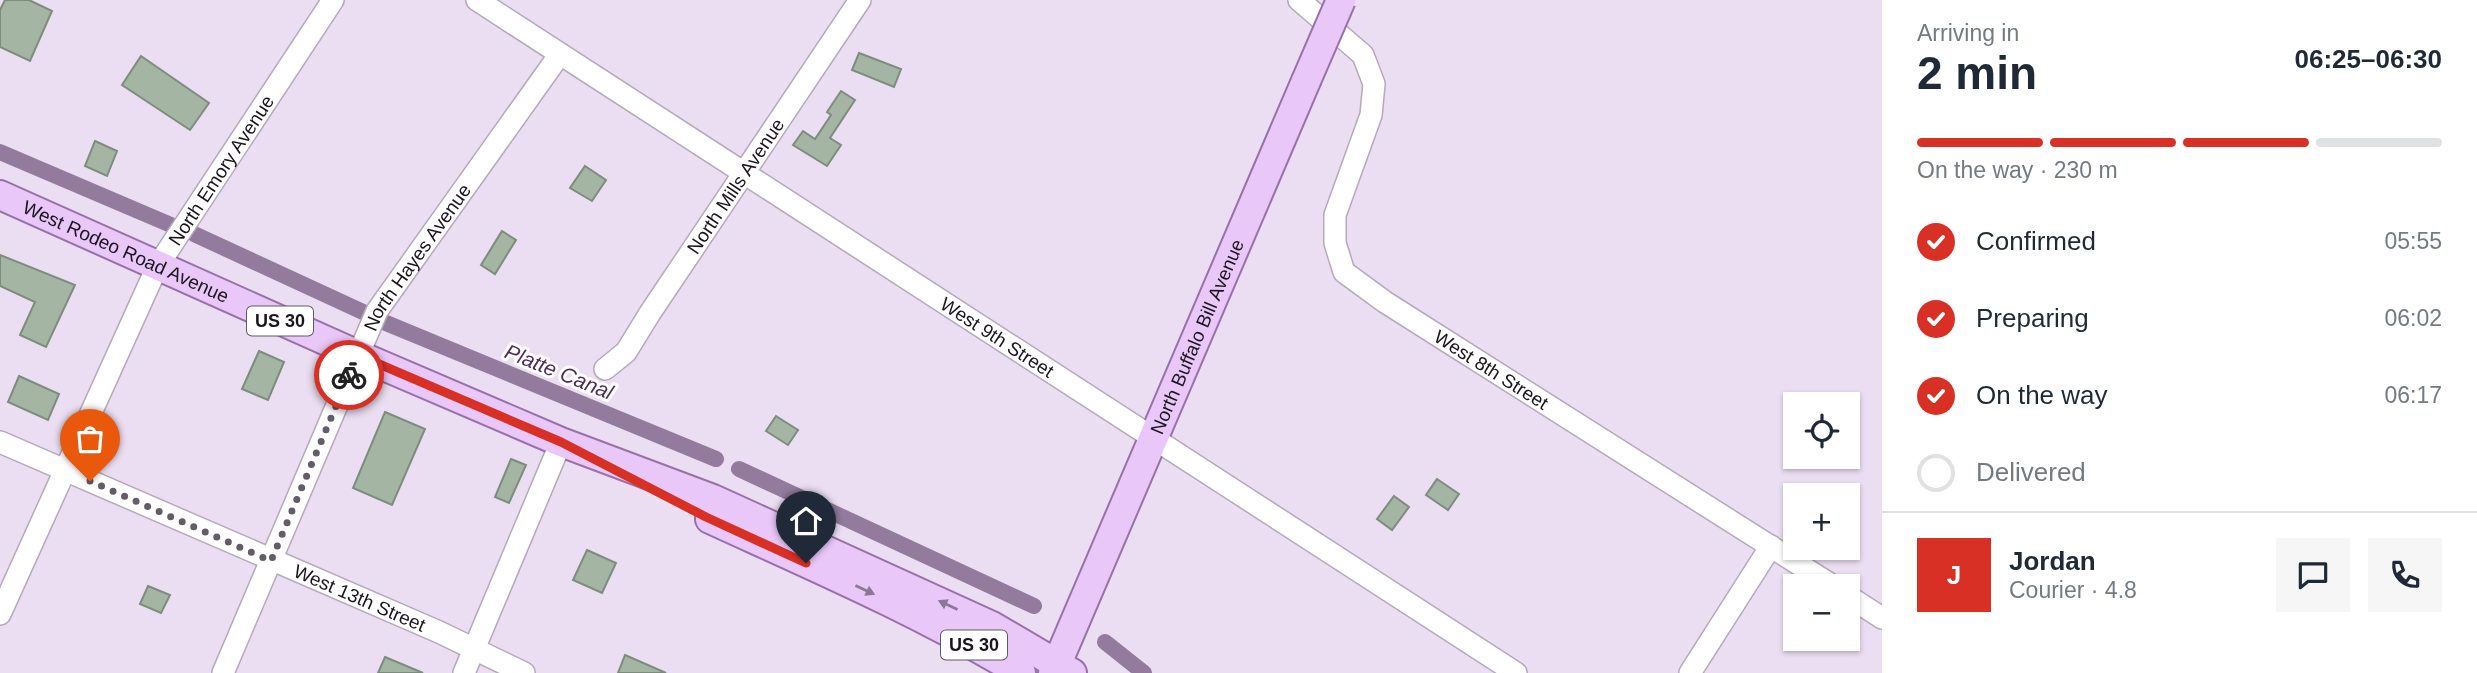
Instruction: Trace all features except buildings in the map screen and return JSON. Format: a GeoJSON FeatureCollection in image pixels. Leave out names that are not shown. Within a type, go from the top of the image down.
{"type":"FeatureCollection","features":[{"type":"Feature","properties":{"kind":"main road","name":"North Buffalo Bill Avenue"},"geometry":{"type":"LineString","coordinates":[[1061,670],[1153,438],[1341,0]]}},
{"type":"Feature","properties":{"kind":"main road","name":"West Rodeo Road Avenue"},"geometry":{"type":"LineString","coordinates":[[0,195],[158,267],[561,442],[750,515],[992,626],[1061,670]]}},
{"type":"Feature","properties":{"kind":"main road","name":"West Rodeo Road Avenue"},"geometry":{"type":"LineString","coordinates":[[561,442],[706,517],[907,610],[984,650],[1021,673]]}},
{"type":"Feature","properties":{"kind":"street","name":"North Emory Avenue"},"geometry":{"type":"LineString","coordinates":[[0,614],[158,267],[333,0]]}},
{"type":"Feature","properties":{"kind":"street","name":"West 9th Street"},"geometry":{"type":"LineString","coordinates":[[477,0],[1516,673]]}},
{"type":"Feature","properties":{"kind":"street","name":"North Mills Avenue"},"geometry":{"type":"LineString","coordinates":[[605,369],[626,352],[860,0]]}},
{"type":"Feature","properties":{"kind":"street","name":"West 8th Street"},"geometry":{"type":"LineString","coordinates":[[1299,0],[1363,55],[1374,84],[1371,114],[1335,215],[1335,243],[1344,272],[1385,302],[1814,574]]}},
{"type":"Feature","properties":{"kind":"street","name":"North Hayes Avenue"},"geometry":{"type":"LineString","coordinates":[[223,673],[377,312],[560,54]]}},
{"type":"Feature","properties":{"kind":"street","name":"West 13th Street"},"geometry":{"type":"LineString","coordinates":[[0,442],[524,673]]}},
{"type":"Feature","properties":{"kind":"street"},"geometry":{"type":"LineString","coordinates":[[464,673],[561,442]]}},
{"type":"Feature","properties":{"kind":"street"},"geometry":{"type":"LineString","coordinates":[[1690,673],[1771,546]]}},
{"type":"Feature","properties":{"kind":"street"},"geometry":{"type":"LineString","coordinates":[[1860,604],[1882,618]]}},
{"type":"Feature","properties":{"kind":"waterway","name":"Platte Canal"},"geometry":{"type":"LineString","coordinates":[[0,152],[171,225]]}},
{"type":"Feature","properties":{"kind":"waterway"},"geometry":{"type":"LineString","coordinates":[[194,234],[363,312]]}},
{"type":"Feature","properties":{"kind":"waterway","name":"Platte Canal"},"geometry":{"type":"LineString","coordinates":[[386,323],[716,459]]}},
{"type":"Feature","properties":{"kind":"waterway","name":"Platte Canal"},"geometry":{"type":"LineString","coordinates":[[739,469],[1034,606]]}},
{"type":"Feature","properties":{"kind":"waterway","name":"Platte Canal"},"geometry":{"type":"LineString","coordinates":[[1105,642],[1144,673]]}},
{"type":"Feature","properties":{"kind":"way so far"},"geometry":{"type":"LineString","coordinates":[[90,481],[271,561],[349,375]]}},
{"type":"Feature","properties":{"kind":"route"},"geometry":{"type":"LineString","coordinates":[[349,375],[358,355],[561,442],[706,517],[806,563]]}}]}
